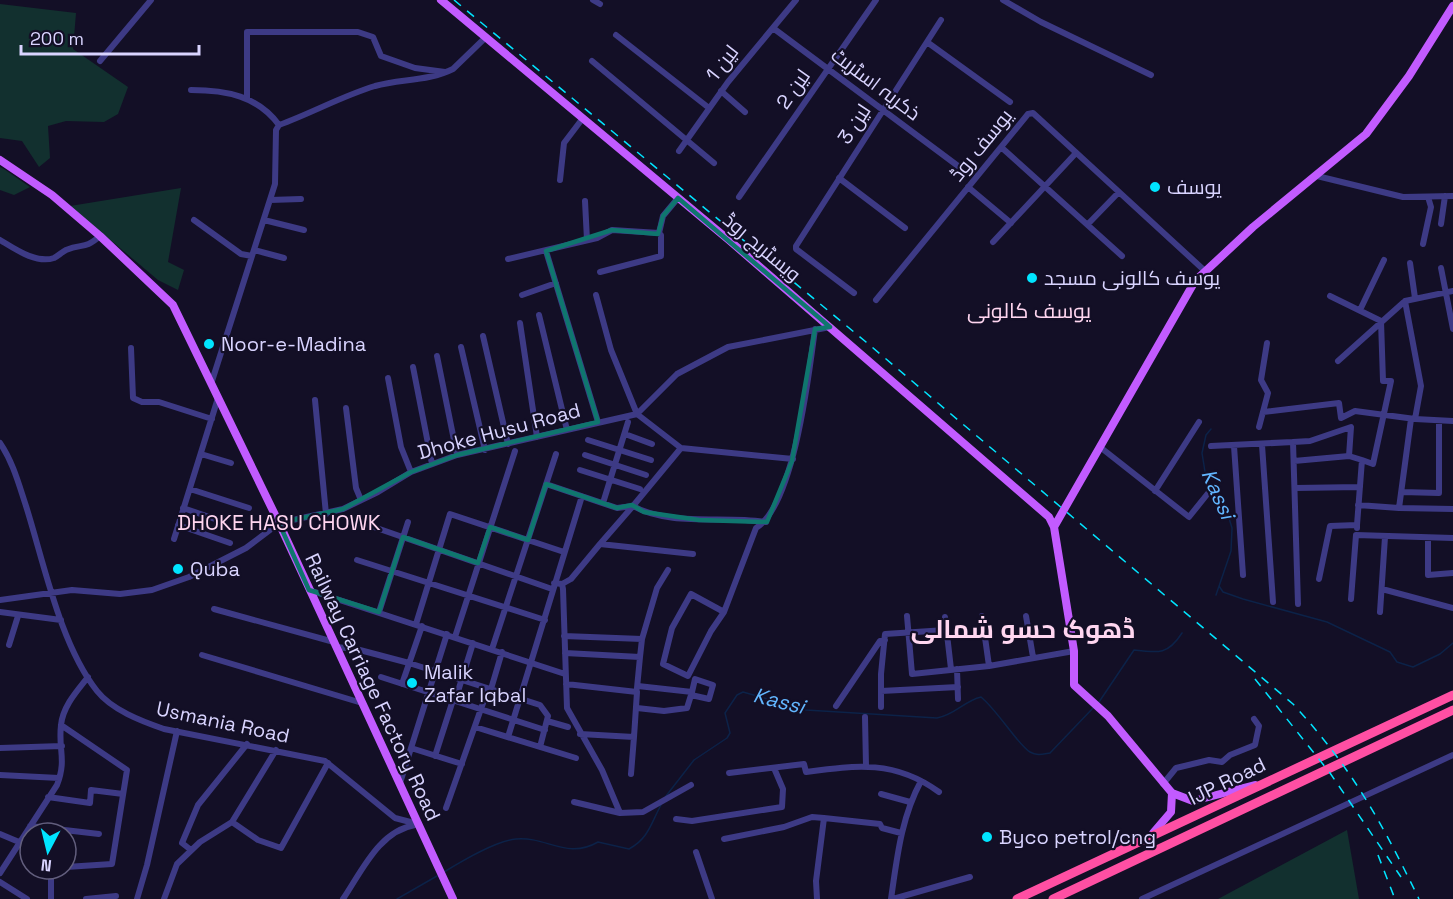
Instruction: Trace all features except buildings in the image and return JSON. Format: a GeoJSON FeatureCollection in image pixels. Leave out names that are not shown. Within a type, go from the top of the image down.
{"type":"FeatureCollection","features":[{"type":"Feature","properties":{"kind":"highway","name":"IJP Road"},"geometry":{"type":"LineString","coordinates":[[1017,899],[1453,694]]}},
{"type":"Feature","properties":{"kind":"highway","name":"IJP Road"},"geometry":{"type":"LineString","coordinates":[[1053,899],[1453,710]]}},
{"type":"Feature","properties":{"kind":"main road","name":"ویسٹریج روڈ"},"geometry":{"type":"LineString","coordinates":[[441,0],[830,327],[1049,517],[1054,527]]}},
{"type":"Feature","properties":{"kind":"main road"},"geometry":{"type":"LineString","coordinates":[[1262,784],[1193,801],[1172,793],[1108,718],[1074,685],[1074,651],[1054,527],[1190,290],[1205,272],[1253,227],[1366,134],[1409,76],[1453,6]]}},
{"type":"Feature","properties":{"kind":"main road","name":"Railway Carriage Factory Road"},"geometry":{"type":"LineString","coordinates":[[0,160],[52,195],[100,236],[173,305],[212,381],[279,523],[453,899]]}},
{"type":"Feature","properties":{"kind":"main road"},"geometry":{"type":"LineString","coordinates":[[1140,843],[1160,828],[1167,818],[1173,808],[1172,793]]}},
{"type":"Feature","properties":{"kind":"street"},"geometry":{"type":"LineString","coordinates":[[100,61],[151,0]]}},
{"type":"Feature","properties":{"kind":"street"},"geometry":{"type":"LineString","coordinates":[[593,0],[600,4]]}},
{"type":"Feature","properties":{"kind":"street","name":"لین 1"},"geometry":{"type":"LineString","coordinates":[[679,151],[721,91],[796,0]]}},
{"type":"Feature","properties":{"kind":"street","name":"لین 2"},"geometry":{"type":"LineString","coordinates":[[739,197],[876,0]]}},
{"type":"Feature","properties":{"kind":"street"},"geometry":{"type":"LineString","coordinates":[[1004,0],[1041,22],[1151,75]]}},
{"type":"Feature","properties":{"kind":"street","name":"لین 3"},"geometry":{"type":"LineString","coordinates":[[854,293],[796,249],[796,246],[941,20]]}},
{"type":"Feature","properties":{"kind":"street","name":"ذکریہ اسٹریٹ"},"geometry":{"type":"LineString","coordinates":[[773,28],[958,166]]}},
{"type":"Feature","properties":{"kind":"street"},"geometry":{"type":"LineString","coordinates":[[247,98],[247,32],[358,32],[373,37],[381,56],[415,68],[447,72]]}},
{"type":"Feature","properties":{"kind":"street"},"geometry":{"type":"LineString","coordinates":[[616,35],[709,108]]}},
{"type":"Feature","properties":{"kind":"street"},"geometry":{"type":"LineString","coordinates":[[212,381],[275,183],[276,130],[279,125],[341,98],[376,86],[429,78],[447,72],[485,38]]}},
{"type":"Feature","properties":{"kind":"street"},"geometry":{"type":"LineString","coordinates":[[927,42],[1010,102]]}},
{"type":"Feature","properties":{"kind":"street"},"geometry":{"type":"LineString","coordinates":[[592,62],[714,163]]}},
{"type":"Feature","properties":{"kind":"street"},"geometry":{"type":"LineString","coordinates":[[191,90],[213,90],[247,98],[268,111],[279,125]]}},
{"type":"Feature","properties":{"kind":"street"},"geometry":{"type":"LineString","coordinates":[[721,91],[745,112]]}},
{"type":"Feature","properties":{"kind":"street","name":"یوسف روڈ"},"geometry":{"type":"LineString","coordinates":[[876,300],[1028,114],[1033,113],[1205,272]]}},
{"type":"Feature","properties":{"kind":"street"},"geometry":{"type":"LineString","coordinates":[[560,180],[564,143],[583,118]]}},
{"type":"Feature","properties":{"kind":"street"},"geometry":{"type":"LineString","coordinates":[[1001,147],[1122,256]]}},
{"type":"Feature","properties":{"kind":"street"},"geometry":{"type":"LineString","coordinates":[[993,242],[1076,153]]}},
{"type":"Feature","properties":{"kind":"street"},"geometry":{"type":"LineString","coordinates":[[1317,176],[1403,197],[1453,196]]}},
{"type":"Feature","properties":{"kind":"street"},"geometry":{"type":"LineString","coordinates":[[839,178],[905,228]]}},
{"type":"Feature","properties":{"kind":"street"},"geometry":{"type":"LineString","coordinates":[[968,187],[1011,222]]}},
{"type":"Feature","properties":{"kind":"street"},"geometry":{"type":"LineString","coordinates":[[1088,224],[1119,192]]}},
{"type":"Feature","properties":{"kind":"street"},"geometry":{"type":"LineString","coordinates":[[1441,224],[1445,196]]}},
{"type":"Feature","properties":{"kind":"street"},"geometry":{"type":"LineString","coordinates":[[1423,244],[1431,207],[1428,197]]}},
{"type":"Feature","properties":{"kind":"street"},"geometry":{"type":"LineString","coordinates":[[600,272],[661,256],[659,232],[663,216],[678,198]]}},
{"type":"Feature","properties":{"kind":"street"},"geometry":{"type":"LineString","coordinates":[[270,200],[301,199]]}},
{"type":"Feature","properties":{"kind":"street"},"geometry":{"type":"LineString","coordinates":[[585,201],[587,240]]}},
{"type":"Feature","properties":{"kind":"street"},"geometry":{"type":"LineString","coordinates":[[194,220],[241,254],[253,253],[284,258]]}},
{"type":"Feature","properties":{"kind":"street"},"geometry":{"type":"LineString","coordinates":[[264,220],[304,230]]}},
{"type":"Feature","properties":{"kind":"street"},"geometry":{"type":"LineString","coordinates":[[508,259],[587,240],[612,230],[659,232]]}},
{"type":"Feature","properties":{"kind":"street"},"geometry":{"type":"LineString","coordinates":[[0,240],[33,257],[45,260],[56,257],[64,250],[88,247],[100,236]]}},
{"type":"Feature","properties":{"kind":"street"},"geometry":{"type":"LineString","coordinates":[[546,251],[598,422]]}},
{"type":"Feature","properties":{"kind":"street"},"geometry":{"type":"LineString","coordinates":[[1360,310],[1384,260]]}},
{"type":"Feature","properties":{"kind":"street"},"geometry":{"type":"LineString","coordinates":[[1410,263],[1415,298]]}},
{"type":"Feature","properties":{"kind":"street"},"geometry":{"type":"LineString","coordinates":[[1441,268],[1453,329]]}},
{"type":"Feature","properties":{"kind":"street"},"geometry":{"type":"LineString","coordinates":[[522,295],[556,283]]}},
{"type":"Feature","properties":{"kind":"street"},"geometry":{"type":"LineString","coordinates":[[1338,361],[1405,301],[1453,291]]}},
{"type":"Feature","properties":{"kind":"street"},"geometry":{"type":"LineString","coordinates":[[596,295],[611,351],[637,414],[681,448],[793,459]]}},
{"type":"Feature","properties":{"kind":"street"},"geometry":{"type":"LineString","coordinates":[[1330,296],[1381,321]]}},
{"type":"Feature","properties":{"kind":"street"},"geometry":{"type":"LineString","coordinates":[[1399,508],[1413,419],[1421,386],[1405,301]]}},
{"type":"Feature","properties":{"kind":"street"},"geometry":{"type":"LineString","coordinates":[[539,315],[567,430]]}},
{"type":"Feature","properties":{"kind":"street"},"geometry":{"type":"LineString","coordinates":[[1293,460],[1349,456],[1372,464],[1391,381],[1383,381],[1381,321]]}},
{"type":"Feature","properties":{"kind":"street"},"geometry":{"type":"LineString","coordinates":[[520,323],[537,437]]}},
{"type":"Feature","properties":{"kind":"street"},"geometry":{"type":"LineString","coordinates":[[637,414],[677,374],[728,346],[830,327]]}},
{"type":"Feature","properties":{"kind":"street"},"geometry":{"type":"LineString","coordinates":[[724,612],[691,594],[672,628],[663,664],[688,676],[711,631],[724,612],[756,528],[766,522],[793,459],[806,393],[815,329]]}},
{"type":"Feature","properties":{"kind":"street"},"geometry":{"type":"LineString","coordinates":[[483,336],[508,444]]}},
{"type":"Feature","properties":{"kind":"street"},"geometry":{"type":"LineString","coordinates":[[1259,427],[1268,393],[1261,380],[1267,343]]}},
{"type":"Feature","properties":{"kind":"street"},"geometry":{"type":"LineString","coordinates":[[460,347],[485,450]]}},
{"type":"Feature","properties":{"kind":"street"},"geometry":{"type":"LineString","coordinates":[[131,348],[133,398],[142,402],[159,402],[212,419]]}},
{"type":"Feature","properties":{"kind":"street"},"geometry":{"type":"LineString","coordinates":[[437,356],[458,455]]}},
{"type":"Feature","properties":{"kind":"street"},"geometry":{"type":"LineString","coordinates":[[413,366],[432,464]]}},
{"type":"Feature","properties":{"kind":"street"},"geometry":{"type":"LineString","coordinates":[[388,378],[401,447],[411,472]]}},
{"type":"Feature","properties":{"kind":"street"},"geometry":{"type":"LineString","coordinates":[[174,539],[219,397]]}},
{"type":"Feature","properties":{"kind":"street"},"geometry":{"type":"LineString","coordinates":[[315,400],[326,514]]}},
{"type":"Feature","properties":{"kind":"street"},"geometry":{"type":"LineString","coordinates":[[1263,412],[1339,403],[1341,418],[1355,411],[1413,419],[1453,421]]}},
{"type":"Feature","properties":{"kind":"street"},"geometry":{"type":"LineString","coordinates":[[346,408],[356,488],[361,500]]}},
{"type":"Feature","properties":{"kind":"street","name":"Dhoke Husu Road"},"geometry":{"type":"LineString","coordinates":[[0,600],[72,590],[120,594],[152,590],[189,577],[246,548],[279,523],[326,514],[361,500],[411,472],[432,464],[458,455],[637,414]]}},
{"type":"Feature","properties":{"kind":"street"},"geometry":{"type":"LineString","coordinates":[[1402,492],[1439,493],[1439,420]]}},
{"type":"Feature","properties":{"kind":"street"},"geometry":{"type":"LineString","coordinates":[[603,503],[628,422]]}},
{"type":"Feature","properties":{"kind":"street"},"geometry":{"type":"LineString","coordinates":[[1155,490],[1199,422]]}},
{"type":"Feature","properties":{"kind":"street"},"geometry":{"type":"LineString","coordinates":[[1211,446],[1310,441],[1351,427],[1349,456]]}},
{"type":"Feature","properties":{"kind":"street"},"geometry":{"type":"LineString","coordinates":[[625,434],[652,444]]}},
{"type":"Feature","properties":{"kind":"street"},"geometry":{"type":"LineString","coordinates":[[588,440],[651,460]]}},
{"type":"Feature","properties":{"kind":"street"},"geometry":{"type":"LineString","coordinates":[[1293,441],[1298,604]]}},
{"type":"Feature","properties":{"kind":"street","name":"Usmania Road"},"geometry":{"type":"LineString","coordinates":[[0,443],[14,469],[61,620],[75,655],[97,692],[141,721],[177,731],[276,750],[328,763],[395,818],[418,824]]}},
{"type":"Feature","properties":{"kind":"street"},"geometry":{"type":"LineString","coordinates":[[1262,445],[1273,602]]}},
{"type":"Feature","properties":{"kind":"street"},"geometry":{"type":"LineString","coordinates":[[1234,446],[1243,574]]}},
{"type":"Feature","properties":{"kind":"street"},"geometry":{"type":"LineString","coordinates":[[1100,447],[1189,517],[1209,492]]}},
{"type":"Feature","properties":{"kind":"street"},"geometry":{"type":"LineString","coordinates":[[368,525],[516,577],[553,586],[562,584],[571,579],[681,448]]}},
{"type":"Feature","properties":{"kind":"street"},"geometry":{"type":"LineString","coordinates":[[455,637],[515,451]]}},
{"type":"Feature","properties":{"kind":"street"},"geometry":{"type":"LineString","coordinates":[[201,454],[231,463]]}},
{"type":"Feature","properties":{"kind":"street"},"geometry":{"type":"LineString","coordinates":[[492,649],[556,454]]}},
{"type":"Feature","properties":{"kind":"street"},"geometry":{"type":"LineString","coordinates":[[585,455],[646,475]]}},
{"type":"Feature","properties":{"kind":"street"},"geometry":{"type":"LineString","coordinates":[[1351,599],[1362,460]]}},
{"type":"Feature","properties":{"kind":"street"},"geometry":{"type":"LineString","coordinates":[[580,470],[640,489]]}},
{"type":"Feature","properties":{"kind":"street"},"geometry":{"type":"LineString","coordinates":[[546,484],[617,508],[633,506],[644,512],[699,520],[748,519],[766,522]]}},
{"type":"Feature","properties":{"kind":"street"},"geometry":{"type":"LineString","coordinates":[[1295,488],[1360,487]]}},
{"type":"Feature","properties":{"kind":"street"},"geometry":{"type":"LineString","coordinates":[[190,489],[249,508]]}},
{"type":"Feature","properties":{"kind":"street"},"geometry":{"type":"LineString","coordinates":[[508,737],[582,496]]}},
{"type":"Feature","properties":{"kind":"street"},"geometry":{"type":"LineString","coordinates":[[1358,505],[1453,509]]}},
{"type":"Feature","properties":{"kind":"street"},"geometry":{"type":"LineString","coordinates":[[183,508],[215,519]]}},
{"type":"Feature","properties":{"kind":"street"},"geometry":{"type":"LineString","coordinates":[[402,684],[450,514],[564,552]]}},
{"type":"Feature","properties":{"kind":"street"},"geometry":{"type":"LineString","coordinates":[[379,612],[408,522]]}},
{"type":"Feature","properties":{"kind":"street"},"geometry":{"type":"LineString","coordinates":[[178,525],[230,543]]}},
{"type":"Feature","properties":{"kind":"street"},"geometry":{"type":"LineString","coordinates":[[1319,579],[1330,526],[1357,525]]}},
{"type":"Feature","properties":{"kind":"street"},"geometry":{"type":"LineString","coordinates":[[1356,535],[1453,538]]}},
{"type":"Feature","properties":{"kind":"street"},"geometry":{"type":"LineString","coordinates":[[1380,612],[1386,537]]}},
{"type":"Feature","properties":{"kind":"street"},"geometry":{"type":"LineString","coordinates":[[1428,538],[1428,575],[1453,573]]}},
{"type":"Feature","properties":{"kind":"street"},"geometry":{"type":"LineString","coordinates":[[600,544],[693,554]]}},
{"type":"Feature","properties":{"kind":"street"},"geometry":{"type":"LineString","coordinates":[[357,560],[545,620]]}},
{"type":"Feature","properties":{"kind":"street"},"geometry":{"type":"LineString","coordinates":[[631,774],[642,639],[657,588],[668,570]]}},
{"type":"Feature","properties":{"kind":"street"},"geometry":{"type":"LineString","coordinates":[[562,584],[567,708],[602,770],[620,813]]}},
{"type":"Feature","properties":{"kind":"street"},"geometry":{"type":"LineString","coordinates":[[1382,589],[1453,608]]}},
{"type":"Feature","properties":{"kind":"street"},"geometry":{"type":"LineString","coordinates":[[309,590],[565,674]]}},
{"type":"Feature","properties":{"kind":"street"},"geometry":{"type":"LineString","coordinates":[[214,609],[335,645],[409,663],[544,707],[547,721],[540,747]]}},
{"type":"Feature","properties":{"kind":"street"},"geometry":{"type":"LineString","coordinates":[[0,612],[61,620]]}},
{"type":"Feature","properties":{"kind":"street"},"geometry":{"type":"LineString","coordinates":[[9,645],[18,616]]}},
{"type":"Feature","properties":{"kind":"street"},"geometry":{"type":"LineString","coordinates":[[907,616],[912,689]]}},
{"type":"Feature","properties":{"kind":"street"},"geometry":{"type":"LineString","coordinates":[[982,616],[989,666]]}},
{"type":"Feature","properties":{"kind":"street"},"geometry":{"type":"LineString","coordinates":[[1026,616],[1033,657]]}},
{"type":"Feature","properties":{"kind":"street"},"geometry":{"type":"LineString","coordinates":[[945,617],[958,687],[958,699]]}},
{"type":"Feature","properties":{"kind":"street"},"geometry":{"type":"LineString","coordinates":[[881,707],[885,634],[946,630]]}},
{"type":"Feature","properties":{"kind":"street"},"geometry":{"type":"LineString","coordinates":[[399,783],[447,634]]}},
{"type":"Feature","properties":{"kind":"street"},"geometry":{"type":"LineString","coordinates":[[564,636],[642,639]]}},
{"type":"Feature","properties":{"kind":"street"},"geometry":{"type":"LineString","coordinates":[[836,706],[880,641],[885,640]]}},
{"type":"Feature","properties":{"kind":"street"},"geometry":{"type":"LineString","coordinates":[[435,756],[473,643]]}},
{"type":"Feature","properties":{"kind":"street"},"geometry":{"type":"LineString","coordinates":[[912,674],[989,666],[1074,651]]}},
{"type":"Feature","properties":{"kind":"street"},"geometry":{"type":"LineString","coordinates":[[446,808],[502,652]]}},
{"type":"Feature","properties":{"kind":"street"},"geometry":{"type":"LineString","coordinates":[[565,653],[640,657]]}},
{"type":"Feature","properties":{"kind":"street"},"geometry":{"type":"LineString","coordinates":[[202,655],[362,703]]}},
{"type":"Feature","properties":{"kind":"street"},"geometry":{"type":"LineString","coordinates":[[33,821],[63,768],[61,725],[72,696],[88,676]]}},
{"type":"Feature","properties":{"kind":"street"},"geometry":{"type":"LineString","coordinates":[[381,677],[544,730]]}},
{"type":"Feature","properties":{"kind":"street"},"geometry":{"type":"LineString","coordinates":[[566,684],[691,693],[687,708],[664,711],[637,708]]}},
{"type":"Feature","properties":{"kind":"street"},"geometry":{"type":"LineString","coordinates":[[881,691],[958,687]]}},
{"type":"Feature","properties":{"kind":"street"},"geometry":{"type":"LineString","coordinates":[[865,717],[866,766]]}},
{"type":"Feature","properties":{"kind":"street"},"geometry":{"type":"LineString","coordinates":[[1163,784],[1176,768],[1209,760],[1222,762],[1230,755],[1255,745],[1260,726],[1254,719]]}},
{"type":"Feature","properties":{"kind":"street"},"geometry":{"type":"LineString","coordinates":[[547,721],[568,728]]}},
{"type":"Feature","properties":{"kind":"street"},"geometry":{"type":"LineString","coordinates":[[61,725],[127,770],[112,864],[78,866]]}},
{"type":"Feature","properties":{"kind":"street"},"geometry":{"type":"LineString","coordinates":[[475,727],[576,758]]}},
{"type":"Feature","properties":{"kind":"street"},"geometry":{"type":"LineString","coordinates":[[137,899],[147,865],[177,731]]}},
{"type":"Feature","properties":{"kind":"street"},"geometry":{"type":"LineString","coordinates":[[580,734],[634,737]]}},
{"type":"Feature","properties":{"kind":"street"},"geometry":{"type":"LineString","coordinates":[[191,850],[182,843],[198,805],[247,744]]}},
{"type":"Feature","properties":{"kind":"street"},"geometry":{"type":"LineString","coordinates":[[0,748],[62,746]]}},
{"type":"Feature","properties":{"kind":"street"},"geometry":{"type":"LineString","coordinates":[[411,748],[462,764]]}},
{"type":"Feature","properties":{"kind":"street"},"geometry":{"type":"LineString","coordinates":[[164,899],[177,864],[215,831],[232,822],[276,750]]}},
{"type":"Feature","properties":{"kind":"street"},"geometry":{"type":"LineString","coordinates":[[1142,899],[1453,755]]}},
{"type":"Feature","properties":{"kind":"street"},"geometry":{"type":"LineString","coordinates":[[232,822],[258,840],[281,848],[328,763]]}},
{"type":"Feature","properties":{"kind":"street"},"geometry":{"type":"LineString","coordinates":[[729,773],[804,764],[806,772],[866,766],[895,768],[939,792]]}},
{"type":"Feature","properties":{"kind":"street"},"geometry":{"type":"LineString","coordinates":[[676,819],[692,820],[782,807],[783,789],[774,768]]}},
{"type":"Feature","properties":{"kind":"street"},"geometry":{"type":"LineString","coordinates":[[0,775],[59,778]]}},
{"type":"Feature","properties":{"kind":"street"},"geometry":{"type":"LineString","coordinates":[[921,781],[909,802],[901,833],[892,899],[970,877]]}},
{"type":"Feature","properties":{"kind":"street"},"geometry":{"type":"LineString","coordinates":[[574,802],[620,813],[643,812],[690,785]]}},
{"type":"Feature","properties":{"kind":"street"},"geometry":{"type":"LineString","coordinates":[[48,797],[90,803],[91,790],[123,794]]}},
{"type":"Feature","properties":{"kind":"street"},"geometry":{"type":"LineString","coordinates":[[881,794],[909,802]]}},
{"type":"Feature","properties":{"kind":"street"},"geometry":{"type":"LineString","coordinates":[[724,838],[784,827],[812,817],[880,824],[882,828],[901,833]]}},
{"type":"Feature","properties":{"kind":"street"},"geometry":{"type":"LineString","coordinates":[[817,899],[816,881],[824,820]]}},
{"type":"Feature","properties":{"kind":"street"},"geometry":{"type":"LineString","coordinates":[[344,899],[376,849],[400,827],[418,824]]}},
{"type":"Feature","properties":{"kind":"street"},"geometry":{"type":"LineString","coordinates":[[78,833],[99,834]]}},
{"type":"Feature","properties":{"kind":"street"},"geometry":{"type":"LineString","coordinates":[[0,834],[18,842]]}},
{"type":"Feature","properties":{"kind":"street"},"geometry":{"type":"LineString","coordinates":[[0,873],[3,861],[18,843]]}},
{"type":"Feature","properties":{"kind":"street"},"geometry":{"type":"LineString","coordinates":[[696,852],[712,899]]}},
{"type":"Feature","properties":{"kind":"street"},"geometry":{"type":"LineString","coordinates":[[51,881],[51,899]]}},
{"type":"Feature","properties":{"kind":"street"},"geometry":{"type":"LineString","coordinates":[[0,882],[27,899]]}},
{"type":"Feature","properties":{"kind":"street"},"geometry":{"type":"LineString","coordinates":[[86,899],[116,896]]}},
{"type":"Feature","properties":{"kind":"highlighted area"},"geometry":{"type":"Polygon","coordinates":[[[678,198],[830,327],[815,329],[792,461],[767,522],[699,520],[644,512],[632,505],[617,508],[546,484],[528,540],[490,527],[478,563],[403,537],[379,612],[309,590],[279,523],[343,509],[411,472],[457,455],[598,422],[546,251],[612,230],[658,234],[663,216],[678,198]]]}},
{"type":"Feature","properties":{"kind":"green space"},"geometry":{"type":"Polygon","coordinates":[[[0,4],[76,13],[73,49],[128,87],[118,114],[104,122],[66,121],[48,126],[50,158],[39,167],[22,141],[0,138],[0,4]]]}},
{"type":"Feature","properties":{"kind":"green space"},"geometry":{"type":"Polygon","coordinates":[[[0,167],[30,187],[14,195],[0,190],[0,167]]]}},
{"type":"Feature","properties":{"kind":"green space"},"geometry":{"type":"Polygon","coordinates":[[[181,188],[168,262],[184,270],[178,290],[158,280],[70,206],[181,188]]]}},
{"type":"Feature","properties":{"kind":"green space"},"geometry":{"type":"Polygon","coordinates":[[[1347,830],[1359,899],[1218,899],[1347,830]]]}},
{"type":"Feature","properties":{"kind":"waterway","name":"Kassi"},"geometry":{"type":"LineString","coordinates":[[1211,429],[1206,435],[1202,453],[1206,478],[1225,505],[1232,528],[1231,551],[1216,595]]}},
{"type":"Feature","properties":{"kind":"waterway"},"geometry":{"type":"LineString","coordinates":[[1219,586],[1223,592],[1243,599],[1327,622],[1390,652],[1397,662],[1413,667],[1440,654],[1453,643]]}},
{"type":"Feature","properties":{"kind":"waterway","name":"Kassi"},"geometry":{"type":"LineString","coordinates":[[1099,702],[1134,650],[1162,651],[1172,645],[1182,633]]}},
{"type":"Feature","properties":{"kind":"waterway","name":"Kassi"},"geometry":{"type":"LineString","coordinates":[[666,796],[694,760],[727,738],[730,733],[725,713],[737,695],[743,692],[806,710],[937,718],[981,697],[1025,748],[1038,754],[1050,753],[1094,707]]}},
{"type":"Feature","properties":{"kind":"waterway","name":"Kassi"},"geometry":{"type":"LineString","coordinates":[[444,872],[489,847],[516,839],[527,839],[576,849],[598,842],[629,849],[645,835],[661,805]]}},
{"type":"Feature","properties":{"kind":"waterway","name":"Kassi"},"geometry":{"type":"LineString","coordinates":[[397,899],[437,876]]}},
{"type":"Feature","properties":{"kind":"railway"},"geometry":{"type":"LineString","coordinates":[[454,0],[866,342],[1293,704],[1332,750],[1364,796],[1419,899]]}},
{"type":"Feature","properties":{"kind":"railway"},"geometry":{"type":"LineString","coordinates":[[1255,679],[1330,773],[1401,877]]}},
{"type":"Feature","properties":{"kind":"railway"},"geometry":{"type":"LineString","coordinates":[[1378,855],[1395,899]]}},
{"type":"Feature","properties":{"kind":"place","name":"یوسف"},"geometry":{"type":"Point","coordinates":[1155,187]}},
{"type":"Feature","properties":{"kind":"place","name":"یوسف کالونی مسجد"},"geometry":{"type":"Point","coordinates":[1032,278]}},
{"type":"Feature","properties":{"kind":"place","name":"Noor-e-Madina"},"geometry":{"type":"Point","coordinates":[209,344]}},
{"type":"Feature","properties":{"kind":"place","name":"Quba"},"geometry":{"type":"Point","coordinates":[178,569]}},
{"type":"Feature","properties":{"kind":"place","name":"Malik Zafar Iqbal"},"geometry":{"type":"Point","coordinates":[412,683]}},
{"type":"Feature","properties":{"kind":"place","name":"Byco petrol/cng"},"geometry":{"type":"Point","coordinates":[987,837]}},
{"type":"Feature","properties":{"kind":"district","name":"یوسف کالونی"},"geometry":{"type":"Point","coordinates":[1029,311]}},
{"type":"Feature","properties":{"kind":"district","name":"DHOKE HASU CHOWK"},"geometry":{"type":"Point","coordinates":[279,523]}},
{"type":"Feature","properties":{"kind":"district","name":"ڈھوک حسو شمالی"},"geometry":{"type":"Point","coordinates":[1023,629]}}]}
